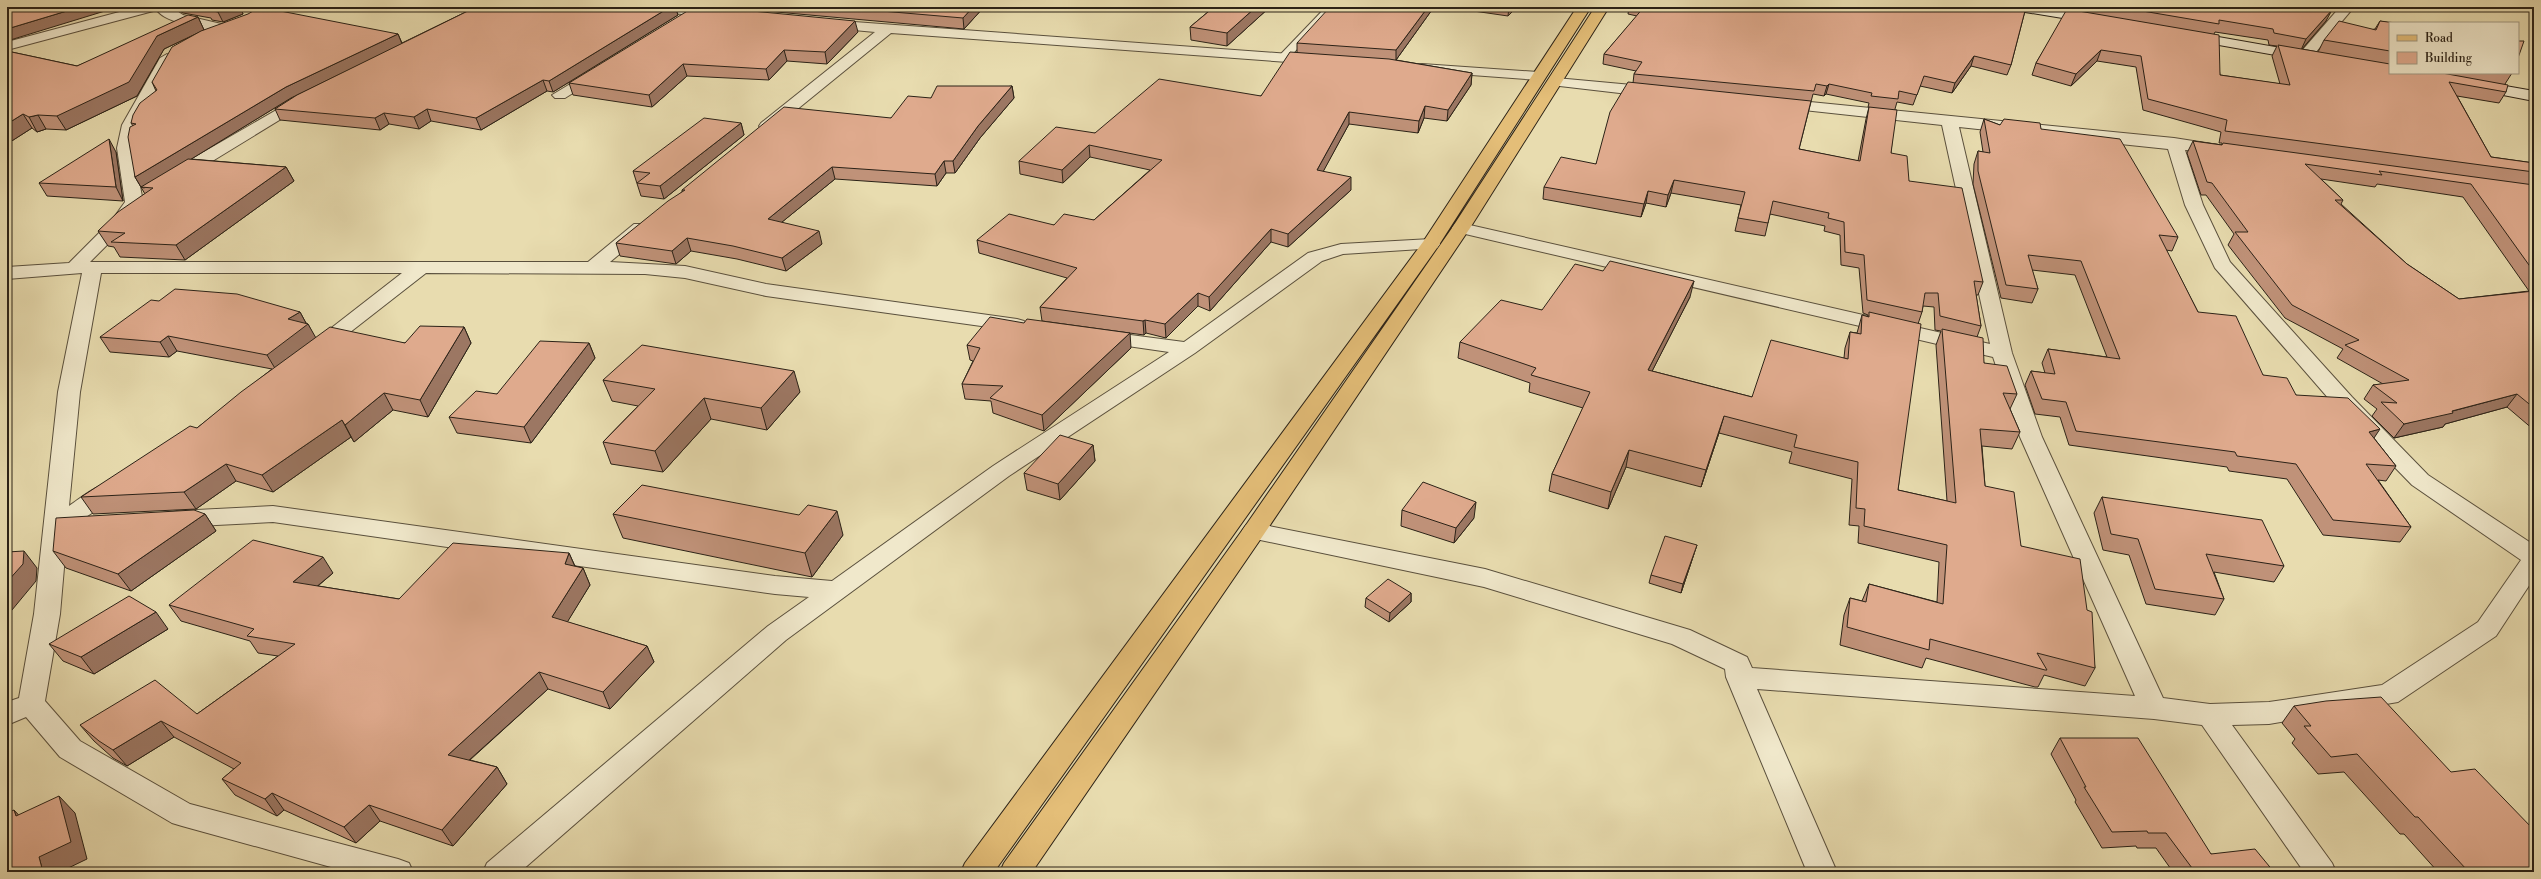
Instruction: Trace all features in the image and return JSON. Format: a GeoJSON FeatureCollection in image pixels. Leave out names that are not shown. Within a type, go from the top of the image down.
{"type":"FeatureCollection","features":[{"type":"Feature","properties":{"kind":"main road"},"geometry":{"type":"LineString","coordinates":[[1015,872],[1254,531],[1461,228],[1547,79],[1584,7]]}},
{"type":"Feature","properties":{"kind":"main road"},"geometry":{"type":"LineString","coordinates":[[976,872],[1174,602],[1431,244],[1547,79],[1602,7]]}},
{"type":"Feature","properties":{"kind":"main road"},"geometry":{"type":"LineString","coordinates":[[1174,602],[1196,613]]}},
{"type":"Feature","properties":{"kind":"street"},"geometry":{"type":"LineString","coordinates":[[7,46],[154,7]]}},
{"type":"Feature","properties":{"kind":"street"},"geometry":{"type":"LineString","coordinates":[[164,7],[164,11],[178,18],[225,29]]}},
{"type":"Feature","properties":{"kind":"street"},"geometry":{"type":"LineString","coordinates":[[656,7],[699,10],[732,15]]}},
{"type":"Feature","properties":{"kind":"street"},"geometry":{"type":"LineString","coordinates":[[2019,7],[2038,8],[2105,21]]}},
{"type":"Feature","properties":{"kind":"street"},"geometry":{"type":"LineString","coordinates":[[2306,56],[2347,7]]}},
{"type":"Feature","properties":{"kind":"street"},"geometry":{"type":"LineString","coordinates":[[674,25],[699,10]]}},
{"type":"Feature","properties":{"kind":"street"},"geometry":{"type":"LineString","coordinates":[[810,22],[887,29],[1330,61]]}},
{"type":"Feature","properties":{"kind":"street"},"geometry":{"type":"LineString","coordinates":[[196,39],[240,23]]}},
{"type":"Feature","properties":{"kind":"street"},"geometry":{"type":"LineString","coordinates":[[752,138],[887,29]]}},
{"type":"Feature","properties":{"kind":"street"},"geometry":{"type":"LineString","coordinates":[[2176,33],[2320,59]]}},
{"type":"Feature","properties":{"kind":"street"},"geometry":{"type":"LineString","coordinates":[[134,202],[125,148],[130,125],[170,53],[181,47]]}},
{"type":"Feature","properties":{"kind":"street"},"geometry":{"type":"LineString","coordinates":[[560,95],[607,66]]}},
{"type":"Feature","properties":{"kind":"street"},"geometry":{"type":"LineString","coordinates":[[1407,67],[1547,79],[1666,93]]}},
{"type":"Feature","properties":{"kind":"street"},"geometry":{"type":"LineString","coordinates":[[2464,84],[2534,96]]}},
{"type":"Feature","properties":{"kind":"street"},"geometry":{"type":"LineString","coordinates":[[161,185],[297,102],[318,92]]}},
{"type":"Feature","properties":{"kind":"street"},"geometry":{"type":"LineString","coordinates":[[1768,103],[2174,143],[2236,151]]}},
{"type":"Feature","properties":{"kind":"street"},"geometry":{"type":"LineString","coordinates":[[1949,120],[2002,353],[2031,437],[2154,708]]}},
{"type":"Feature","properties":{"kind":"street"},"geometry":{"type":"LineString","coordinates":[[1739,677],[2154,708],[2210,715],[2269,713],[2388,695],[2487,629],[2534,558],[2420,480],[2344,402],[2222,264],[2194,205],[2174,143]]}},
{"type":"Feature","properties":{"kind":"street"},"geometry":{"type":"LineString","coordinates":[[148,193],[134,202],[83,268],[69,392],[48,614],[19,709],[70,749],[182,814],[398,872]]}},
{"type":"Feature","properties":{"kind":"street"},"geometry":{"type":"LineString","coordinates":[[592,268],[653,218]]}},
{"type":"Feature","properties":{"kind":"street"},"geometry":{"type":"LineString","coordinates":[[1461,228],[2002,353]]}},
{"type":"Feature","properties":{"kind":"street"},"geometry":{"type":"LineString","coordinates":[[498,872],[777,633],[1001,471],[1188,349],[1315,257],[1341,249],[1431,244]]}},
{"type":"Feature","properties":{"kind":"street"},"geometry":{"type":"LineString","coordinates":[[7,273],[83,268],[155,266],[645,268],[685,272],[766,290],[1032,327]]}},
{"type":"Feature","properties":{"kind":"street"},"geometry":{"type":"LineString","coordinates":[[303,360],[420,268]]}},
{"type":"Feature","properties":{"kind":"street"},"geometry":{"type":"LineString","coordinates":[[1086,335],[1188,349]]}},
{"type":"Feature","properties":{"kind":"street"},"geometry":{"type":"LineString","coordinates":[[56,526],[128,478]]}},
{"type":"Feature","properties":{"kind":"street"},"geometry":{"type":"LineString","coordinates":[[157,520],[273,514],[775,585],[836,590]]}},
{"type":"Feature","properties":{"kind":"street"},"geometry":{"type":"LineString","coordinates":[[56,526],[102,523]]}},
{"type":"Feature","properties":{"kind":"street"},"geometry":{"type":"LineString","coordinates":[[1254,531],[1485,578],[1681,637],[1738,664],[1739,677],[1822,872]]}},
{"type":"Feature","properties":{"kind":"street"},"geometry":{"type":"LineString","coordinates":[[2210,715],[2321,872]]}},
{"type":"Feature","properties":{"kind":"lane"},"geometry":{"type":"LineString","coordinates":[[1283,58],[1331,7]]}},
{"type":"Feature","properties":{"kind":"building"},"geometry":{"type":"Polygon","coordinates":[[[7,7],[80,7],[7,29],[7,7]]]}},
{"type":"Feature","properties":{"kind":"building"},"geometry":{"type":"Polygon","coordinates":[[[200,7],[230,7],[218,12],[200,7]]]}},
{"type":"Feature","properties":{"kind":"building"},"geometry":{"type":"Polygon","coordinates":[[[260,7],[398,34],[286,87],[135,177],[128,137],[130,127],[136,124],[131,123],[133,115],[140,103],[157,90],[152,82],[172,47],[201,31],[248,14],[260,7]]]}},
{"type":"Feature","properties":{"kind":"building"},"geometry":{"type":"Polygon","coordinates":[[[476,7],[670,7],[549,81],[543,80],[476,118],[427,109],[414,117],[384,113],[375,118],[275,109],[297,95],[476,7]]]}},
{"type":"Feature","properties":{"kind":"building"},"geometry":{"type":"Polygon","coordinates":[[[694,7],[711,7],[855,21],[825,52],[784,50],[766,69],[683,64],[649,95],[569,83],[694,7]]]}},
{"type":"Feature","properties":{"kind":"building"},"geometry":{"type":"Polygon","coordinates":[[[835,7],[973,7],[963,18],[835,7]]]}},
{"type":"Feature","properties":{"kind":"building"},"geometry":{"type":"Polygon","coordinates":[[[1214,7],[1256,7],[1227,33],[1190,27],[1214,7]]]}},
{"type":"Feature","properties":{"kind":"building"},"geometry":{"type":"Polygon","coordinates":[[[1330,7],[1428,7],[1396,50],[1297,43],[1330,7]]]}},
{"type":"Feature","properties":{"kind":"building"},"geometry":{"type":"Polygon","coordinates":[[[1644,7],[2026,7],[2011,65],[1974,56],[1955,83],[1924,76],[1917,95],[1899,91],[1898,99],[1871,96],[1872,93],[1829,84],[1827,86],[1816,84],[1814,91],[1634,74],[1642,62],[1604,54],[1644,7]]]}},
{"type":"Feature","properties":{"kind":"building"},"geometry":{"type":"Polygon","coordinates":[[[2119,7],[2330,7],[2332,10],[2306,39],[2274,33],[2273,29],[2219,20],[2219,24],[2119,7]]]}},
{"type":"Feature","properties":{"kind":"building"},"geometry":{"type":"Polygon","coordinates":[[[2067,9],[2219,35],[2220,75],[2290,85],[2278,45],[2389,64],[2389,74],[2448,74],[2508,85],[2506,92],[2449,82],[2491,157],[2534,163],[2534,172],[2225,131],[2227,120],[2148,99],[2141,56],[2101,50],[2076,74],[2036,63],[2067,9]]]}},
{"type":"Feature","properties":{"kind":"building"},"geometry":{"type":"Polygon","coordinates":[[[188,15],[198,17],[157,36],[129,82],[57,116],[38,115],[29,117],[23,114],[7,124],[7,51],[77,66],[188,15]]]}},
{"type":"Feature","properties":{"kind":"building"},"geometry":{"type":"Polygon","coordinates":[[[2339,21],[2376,30],[2380,21],[2389,22],[2389,51],[2324,40],[2339,21]]]}},
{"type":"Feature","properties":{"kind":"building"},"geometry":{"type":"Polygon","coordinates":[[[2519,41],[2524,41],[2519,55],[2519,41]]]}},
{"type":"Feature","properties":{"kind":"building"},"geometry":{"type":"Polygon","coordinates":[[[1290,52],[1389,59],[1472,73],[1448,110],[1425,106],[1419,121],[1349,112],[1317,170],[1351,177],[1288,234],[1271,229],[1209,297],[1198,293],[1165,324],[1145,320],[1143,321],[1040,307],[1077,268],[977,240],[1009,214],[1054,225],[1064,214],[1094,220],[1162,160],[1089,145],[1062,170],[1019,161],[1056,127],[1095,133],[1159,79],[1261,96],[1290,52]]]}},
{"type":"Feature","properties":{"kind":"building"},"geometry":{"type":"Polygon","coordinates":[[[1628,82],[1811,101],[1799,149],[1860,161],[1869,107],[1897,110],[1891,153],[1907,156],[1909,181],[1962,188],[1983,282],[1974,281],[1981,326],[1940,316],[1938,293],[1925,293],[1922,312],[1867,300],[1864,255],[1845,252],[1844,222],[1828,218],[1829,213],[1773,201],[1768,223],[1738,218],[1745,192],[1674,180],[1668,195],[1648,191],[1644,204],[1544,187],[1561,157],[1596,164],[1610,112],[1628,82]]]}},
{"type":"Feature","properties":{"kind":"building"},"geometry":{"type":"Polygon","coordinates":[[[937,86],[1012,86],[978,126],[953,161],[944,161],[935,174],[832,167],[768,219],[819,231],[782,258],[733,246],[687,238],[672,251],[616,243],[668,201],[685,190],[682,190],[784,107],[891,118],[908,96],[931,98],[937,86]]]}},
{"type":"Feature","properties":{"kind":"building"},"geometry":{"type":"Polygon","coordinates":[[[704,118],[741,123],[660,186],[637,183],[650,173],[633,171],[704,118]]]}},
{"type":"Feature","properties":{"kind":"building"},"geometry":{"type":"Polygon","coordinates":[[[1984,119],[2000,125],[2004,119],[2040,123],[2041,129],[2120,139],[2178,237],[2159,235],[2198,312],[2236,316],[2263,375],[2287,378],[2296,395],[2348,398],[2380,429],[2369,432],[2396,466],[2366,464],[2411,527],[2333,520],[2296,464],[2237,456],[2235,452],[2076,431],[2066,402],[2042,399],[2031,371],[2055,374],[2048,349],[2120,359],[2081,261],[2028,255],[2038,289],[2006,285],[1978,171],[1978,151],[1990,153],[1984,119]]]}},
{"type":"Feature","properties":{"kind":"building"},"geometry":{"type":"Polygon","coordinates":[[[109,139],[116,187],[39,183],[109,139]]]}},
{"type":"Feature","properties":{"kind":"building"},"geometry":{"type":"Polygon","coordinates":[[[2193,141],[2222,145],[2223,143],[2534,185],[2534,272],[2471,184],[2379,171],[2382,175],[2305,164],[2343,200],[2335,200],[2407,264],[2459,299],[2534,291],[2534,408],[2517,394],[2452,411],[2453,413],[2404,424],[2381,402],[2397,403],[2373,385],[2409,380],[2345,345],[2359,340],[2292,305],[2235,232],[2248,232],[2212,183],[2207,182],[2193,141]]]}},
{"type":"Feature","properties":{"kind":"building"},"geometry":{"type":"Polygon","coordinates":[[[188,159],[286,167],[176,245],[111,242],[125,233],[98,231],[118,212],[153,188],[141,187],[188,159]]]}},
{"type":"Feature","properties":{"kind":"building"},"geometry":{"type":"Polygon","coordinates":[[[1610,261],[1694,281],[1648,370],[1752,397],[1771,340],[1848,359],[1850,332],[1861,334],[1862,315],[1869,317],[1869,312],[1921,324],[1898,490],[1956,503],[1942,329],[1983,338],[1984,363],[2007,366],[2017,394],[2003,393],[2020,432],[1980,429],[1985,486],[2014,492],[2021,546],[2080,559],[2087,610],[2092,612],[2095,668],[2037,653],[2047,670],[2045,670],[1930,639],[1929,650],[1847,627],[1850,598],[1866,602],[1869,584],[1943,604],[1947,545],[1864,526],[1865,509],[1856,508],[1858,462],[1794,447],[1797,435],[1724,416],[1706,470],[1629,450],[1611,492],[1552,474],[1590,392],[1531,375],[1536,368],[1460,342],[1501,300],[1542,310],[1575,264],[1603,271],[1610,261]]]}},
{"type":"Feature","properties":{"kind":"building"},"geometry":{"type":"Polygon","coordinates":[[[175,289],[237,294],[300,312],[288,319],[308,324],[267,355],[168,336],[160,342],[100,337],[151,300],[159,301],[175,289]]]}},
{"type":"Feature","properties":{"kind":"building"},"geometry":{"type":"Polygon","coordinates":[[[990,317],[1024,323],[1027,319],[1130,333],[1042,415],[990,398],[1003,386],[962,384],[980,348],[967,345],[990,317]]]}},
{"type":"Feature","properties":{"kind":"building"},"geometry":{"type":"Polygon","coordinates":[[[420,326],[464,327],[420,400],[384,393],[345,425],[342,420],[262,475],[226,464],[184,492],[81,497],[190,426],[197,428],[241,392],[330,327],[405,343],[420,326]]]}},
{"type":"Feature","properties":{"kind":"building"},"geometry":{"type":"Polygon","coordinates":[[[540,341],[589,343],[524,427],[449,417],[476,391],[497,394],[540,341]]]}},
{"type":"Feature","properties":{"kind":"building"},"geometry":{"type":"Polygon","coordinates":[[[642,345],[794,371],[761,408],[704,398],[655,451],[603,442],[655,389],[603,380],[642,345]]]}},
{"type":"Feature","properties":{"kind":"building"},"geometry":{"type":"Polygon","coordinates":[[[1060,435],[1093,445],[1058,484],[1024,473],[1060,435]]]}},
{"type":"Feature","properties":{"kind":"building"},"geometry":{"type":"Polygon","coordinates":[[[1423,482],[1476,502],[1456,528],[1402,510],[1423,482]]]}},
{"type":"Feature","properties":{"kind":"building"},"geometry":{"type":"Polygon","coordinates":[[[642,485],[799,515],[808,505],[837,511],[805,553],[613,514],[642,485]]]}},
{"type":"Feature","properties":{"kind":"building"},"geometry":{"type":"Polygon","coordinates":[[[2102,497],[2262,520],[2284,566],[2206,554],[2224,599],[2155,589],[2138,539],[2111,534],[2102,497]]]}},
{"type":"Feature","properties":{"kind":"building"},"geometry":{"type":"Polygon","coordinates":[[[194,510],[205,514],[118,574],[53,551],[56,518],[194,510]]]}},
{"type":"Feature","properties":{"kind":"building"},"geometry":{"type":"Polygon","coordinates":[[[1665,536],[1697,545],[1683,584],[1651,575],[1665,536]]]}},
{"type":"Feature","properties":{"kind":"building"},"geometry":{"type":"Polygon","coordinates":[[[253,540],[323,557],[293,582],[399,599],[453,543],[569,553],[565,564],[583,568],[552,617],[647,646],[603,692],[539,672],[448,755],[497,767],[442,830],[369,805],[344,827],[272,793],[265,799],[222,779],[241,763],[161,721],[113,750],[99,741],[80,725],[155,680],[197,714],[295,644],[247,636],[254,629],[169,605],[253,540]]]}},
{"type":"Feature","properties":{"kind":"building"},"geometry":{"type":"Polygon","coordinates":[[[24,551],[23,564],[7,582],[7,552],[24,551]]]}},
{"type":"Feature","properties":{"kind":"building"},"geometry":{"type":"Polygon","coordinates":[[[1388,579],[1411,593],[1390,613],[1366,598],[1388,579]]]}},
{"type":"Feature","properties":{"kind":"building"},"geometry":{"type":"Polygon","coordinates":[[[129,596],[156,612],[81,657],[49,644],[129,596]]]}},
{"type":"Feature","properties":{"kind":"building"},"geometry":{"type":"Polygon","coordinates":[[[2381,697],[2451,772],[2475,769],[2534,830],[2534,872],[2450,872],[2467,870],[2418,817],[2415,817],[2357,754],[2331,757],[2304,726],[2311,726],[2294,706],[2326,701],[2381,697]]]}},
{"type":"Feature","properties":{"kind":"building"},"geometry":{"type":"Polygon","coordinates":[[[2060,738],[2138,738],[2211,854],[2255,849],[2274,872],[2195,872],[2166,833],[2148,833],[2147,831],[2112,832],[2084,787],[2086,787],[2060,738]]]}},
{"type":"Feature","properties":{"kind":"building"},"geometry":{"type":"Polygon","coordinates":[[[59,796],[71,842],[39,857],[43,872],[7,872],[7,813],[14,810],[16,816],[59,796]]]}}]}
